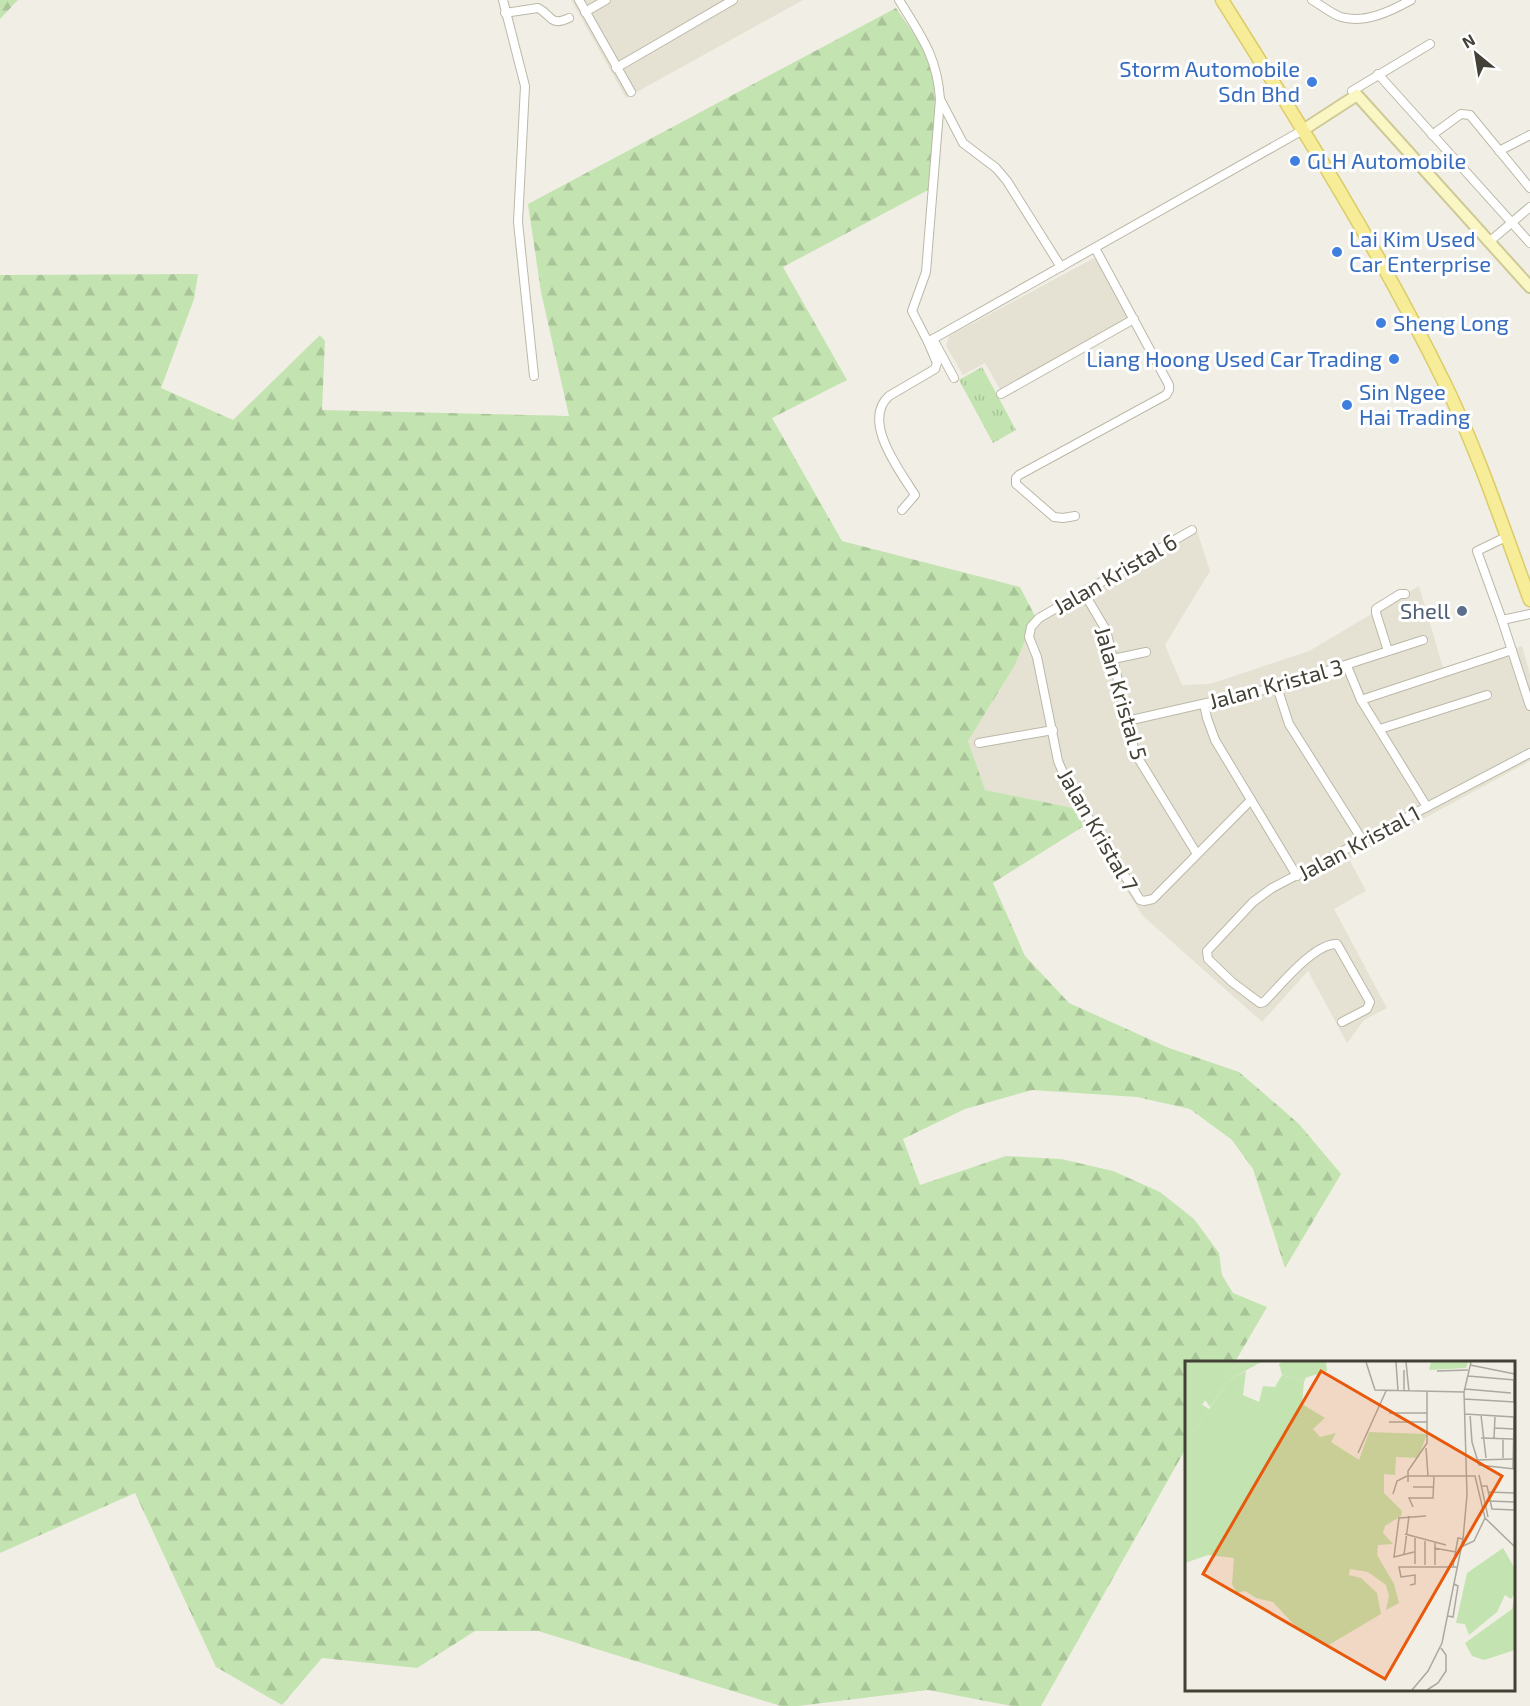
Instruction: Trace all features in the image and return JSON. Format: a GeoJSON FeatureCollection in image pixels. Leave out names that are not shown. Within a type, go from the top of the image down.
{"type":"FeatureCollection","features":[{"type":"Feature","properties":{"kind":"main road"},"geometry":{"type":"LineString","coordinates":[[1222,0],[1303,130],[1411,315],[1446,387],[1508,536],[1529,595]]}},
{"type":"Feature","properties":{"kind":"street"},"geometry":{"type":"LineString","coordinates":[[502,0],[525,86],[518,222],[534,376]]}},
{"type":"Feature","properties":{"kind":"street"},"geometry":{"type":"LineString","coordinates":[[579,0],[631,92]]}},
{"type":"Feature","properties":{"kind":"street"},"geometry":{"type":"LineString","coordinates":[[585,12],[606,0]]}},
{"type":"Feature","properties":{"kind":"street"},"geometry":{"type":"LineString","coordinates":[[616,68],[733,0]]}},
{"type":"Feature","properties":{"kind":"street"},"geometry":{"type":"LineString","coordinates":[[899,0],[930,52],[938,79],[940,99],[926,272],[912,311],[954,378]]}},
{"type":"Feature","properties":{"kind":"street"},"geometry":{"type":"LineString","coordinates":[[1312,0],[1340,17],[1358,19],[1375,16],[1411,0]]}},
{"type":"Feature","properties":{"kind":"street"},"geometry":{"type":"LineString","coordinates":[[505,12],[538,8],[556,22],[569,18]]}},
{"type":"Feature","properties":{"kind":"street"},"geometry":{"type":"LineString","coordinates":[[1352,91],[1430,44]]}},
{"type":"Feature","properties":{"kind":"street"},"geometry":{"type":"LineString","coordinates":[[1378,74],[1530,243]]}},
{"type":"Feature","properties":{"kind":"street"},"geometry":{"type":"LineString","coordinates":[[931,340],[1303,130],[1357,95],[1530,287]]}},
{"type":"Feature","properties":{"kind":"street"},"geometry":{"type":"LineString","coordinates":[[940,99],[963,143],[996,168],[1008,181],[1061,267]]}},
{"type":"Feature","properties":{"kind":"street"},"geometry":{"type":"LineString","coordinates":[[1432,135],[1461,114],[1470,115],[1530,188]]}},
{"type":"Feature","properties":{"kind":"street"},"geometry":{"type":"LineString","coordinates":[[1499,152],[1530,135]]}},
{"type":"Feature","properties":{"kind":"street"},"geometry":{"type":"LineString","coordinates":[[1489,242],[1530,207]]}},
{"type":"Feature","properties":{"kind":"street"},"geometry":{"type":"LineString","coordinates":[[1075,516],[1063,518],[1050,515],[1017,484],[1016,478],[1166,395],[1169,390],[1169,385],[1095,248]]}},
{"type":"Feature","properties":{"kind":"street"},"geometry":{"type":"LineString","coordinates":[[1001,394],[1134,319]]}},
{"type":"Feature","properties":{"kind":"street"},"geometry":{"type":"LineString","coordinates":[[902,510],[915,495],[890,454],[882,435],[879,415],[883,401],[889,396],[935,369],[937,363],[931,340]]}},
{"type":"Feature","properties":{"kind":"street","name":"Jalan Kristal 6"},"geometry":{"type":"LineString","coordinates":[[1039,618],[1192,530]]}},
{"type":"Feature","properties":{"kind":"street"},"geometry":{"type":"LineString","coordinates":[[1508,536],[1477,551],[1530,706]]}},
{"type":"Feature","properties":{"kind":"street","name":"Jalan Kristal 5"},"geometry":{"type":"LineString","coordinates":[[1084,593],[1106,630],[1135,753],[1197,854]]}},
{"type":"Feature","properties":{"kind":"street"},"geometry":{"type":"LineString","coordinates":[[1388,651],[1376,609],[1400,594],[1405,594]]}},
{"type":"Feature","properties":{"kind":"street"},"geometry":{"type":"LineString","coordinates":[[1502,620],[1530,614]]}},
{"type":"Feature","properties":{"kind":"street","name":"Jalan Kristal 7"},"geometry":{"type":"LineString","coordinates":[[1039,618],[1031,627],[1029,637],[1037,657],[1058,761],[1069,787],[1137,898],[1144,901],[1153,899],[1197,854]]}},
{"type":"Feature","properties":{"kind":"street","name":"Jalan Kristal 3"},"geometry":{"type":"LineString","coordinates":[[1127,721],[1277,687],[1423,640]]}},
{"type":"Feature","properties":{"kind":"street"},"geometry":{"type":"LineString","coordinates":[[1361,700],[1512,650]]}},
{"type":"Feature","properties":{"kind":"street"},"geometry":{"type":"LineString","coordinates":[[1113,659],[1146,652]]}},
{"type":"Feature","properties":{"kind":"street"},"geometry":{"type":"LineString","coordinates":[[1347,666],[1361,700],[1427,807]]}},
{"type":"Feature","properties":{"kind":"street"},"geometry":{"type":"LineString","coordinates":[[1277,687],[1289,724],[1363,841]]}},
{"type":"Feature","properties":{"kind":"street"},"geometry":{"type":"LineString","coordinates":[[1380,729],[1487,695]]}},
{"type":"Feature","properties":{"kind":"street"},"geometry":{"type":"LineString","coordinates":[[1204,704],[1215,740],[1297,876]]}},
{"type":"Feature","properties":{"kind":"street"},"geometry":{"type":"LineString","coordinates":[[979,743],[1053,730]]}},
{"type":"Feature","properties":{"kind":"street","name":"Jalan Kristal 1"},"geometry":{"type":"LineString","coordinates":[[1342,1022],[1367,1009],[1370,1002],[1337,944],[1332,944],[1311,955],[1264,1002],[1260,1003],[1232,982],[1206,955],[1207,951],[1253,902],[1272,888],[1530,753]]}},
{"type":"Feature","properties":{"kind":"street"},"geometry":{"type":"LineString","coordinates":[[1197,854],[1251,800]]}},
{"type":"Feature","properties":{"kind":"shaded area"},"geometry":{"type":"Polygon","coordinates":[[[571,0],[803,0],[626,98],[571,0]]]}},
{"type":"Feature","properties":{"kind":"shaded area"},"geometry":{"type":"Polygon","coordinates":[[[1094,258],[1115,289],[1128,319],[1001,391],[985,363],[963,375],[946,346],[949,336],[1094,258]]]}},
{"type":"Feature","properties":{"kind":"shaded area"},"geometry":{"type":"Polygon","coordinates":[[[1195,525],[1210,571],[1165,645],[1182,685],[1210,684],[1309,651],[1419,586],[1444,671],[1522,646],[1530,675],[1530,761],[1349,859],[1366,891],[1334,909],[1387,1008],[1364,1020],[1347,1043],[1308,971],[1262,1022],[1143,916],[1073,808],[984,790],[968,741],[1015,665],[1035,616],[1080,587],[1195,525]]]}},
{"type":"Feature","properties":{"kind":"green space"},"geometry":{"type":"Polygon","coordinates":[[[0,0],[18,0],[0,19],[0,0]]]}},
{"type":"Feature","properties":{"kind":"green space"},"geometry":{"type":"Polygon","coordinates":[[[896,8],[926,55],[934,86],[935,121],[928,190],[783,267],[847,380],[772,418],[842,541],[1020,587],[1035,616],[1015,665],[968,741],[985,790],[1073,808],[1084,826],[993,883],[1025,956],[1069,1003],[1169,1048],[1239,1072],[1299,1124],[1341,1174],[1285,1268],[1253,1169],[1232,1140],[1190,1109],[1137,1097],[1032,1090],[965,1109],[903,1139],[920,1185],[1006,1156],[1061,1159],[1113,1171],[1160,1192],[1194,1219],[1219,1253],[1222,1275],[1233,1293],[1267,1307],[1236,1361],[1185,1361],[1185,1450],[1041,1706],[1012,1706],[928,1690],[798,1706],[781,1706],[538,1631],[475,1631],[417,1668],[322,1658],[282,1705],[216,1667],[135,1493],[0,1553],[0,275],[198,274],[194,299],[161,388],[233,420],[320,335],[325,341],[322,410],[569,416],[541,292],[528,204],[896,8]]]}},
{"type":"Feature","properties":{"kind":"green space"},"geometry":{"type":"Polygon","coordinates":[[[982,367],[1016,430],[993,443],[959,380],[982,367]]]}},
{"type":"Feature","properties":{"kind":"place","name":"Storm Automobile Sdn Bhd"},"geometry":{"type":"Point","coordinates":[1312,82]}},
{"type":"Feature","properties":{"kind":"place","name":"GLH Automobile"},"geometry":{"type":"Point","coordinates":[1295,161]}},
{"type":"Feature","properties":{"kind":"place","name":"Lai Kim Used Car Enterprise"},"geometry":{"type":"Point","coordinates":[1337,252]}},
{"type":"Feature","properties":{"kind":"place","name":"Sheng Long"},"geometry":{"type":"Point","coordinates":[1381,323]}},
{"type":"Feature","properties":{"kind":"place","name":"Liang Hoong Used Car Trading"},"geometry":{"type":"Point","coordinates":[1394,359]}},
{"type":"Feature","properties":{"kind":"place","name":"Sin Ngee Hai Trading"},"geometry":{"type":"Point","coordinates":[1347,405]}},
{"type":"Feature","properties":{"kind":"place","name":"Shell"},"geometry":{"type":"Point","coordinates":[1462,611]}}]}
